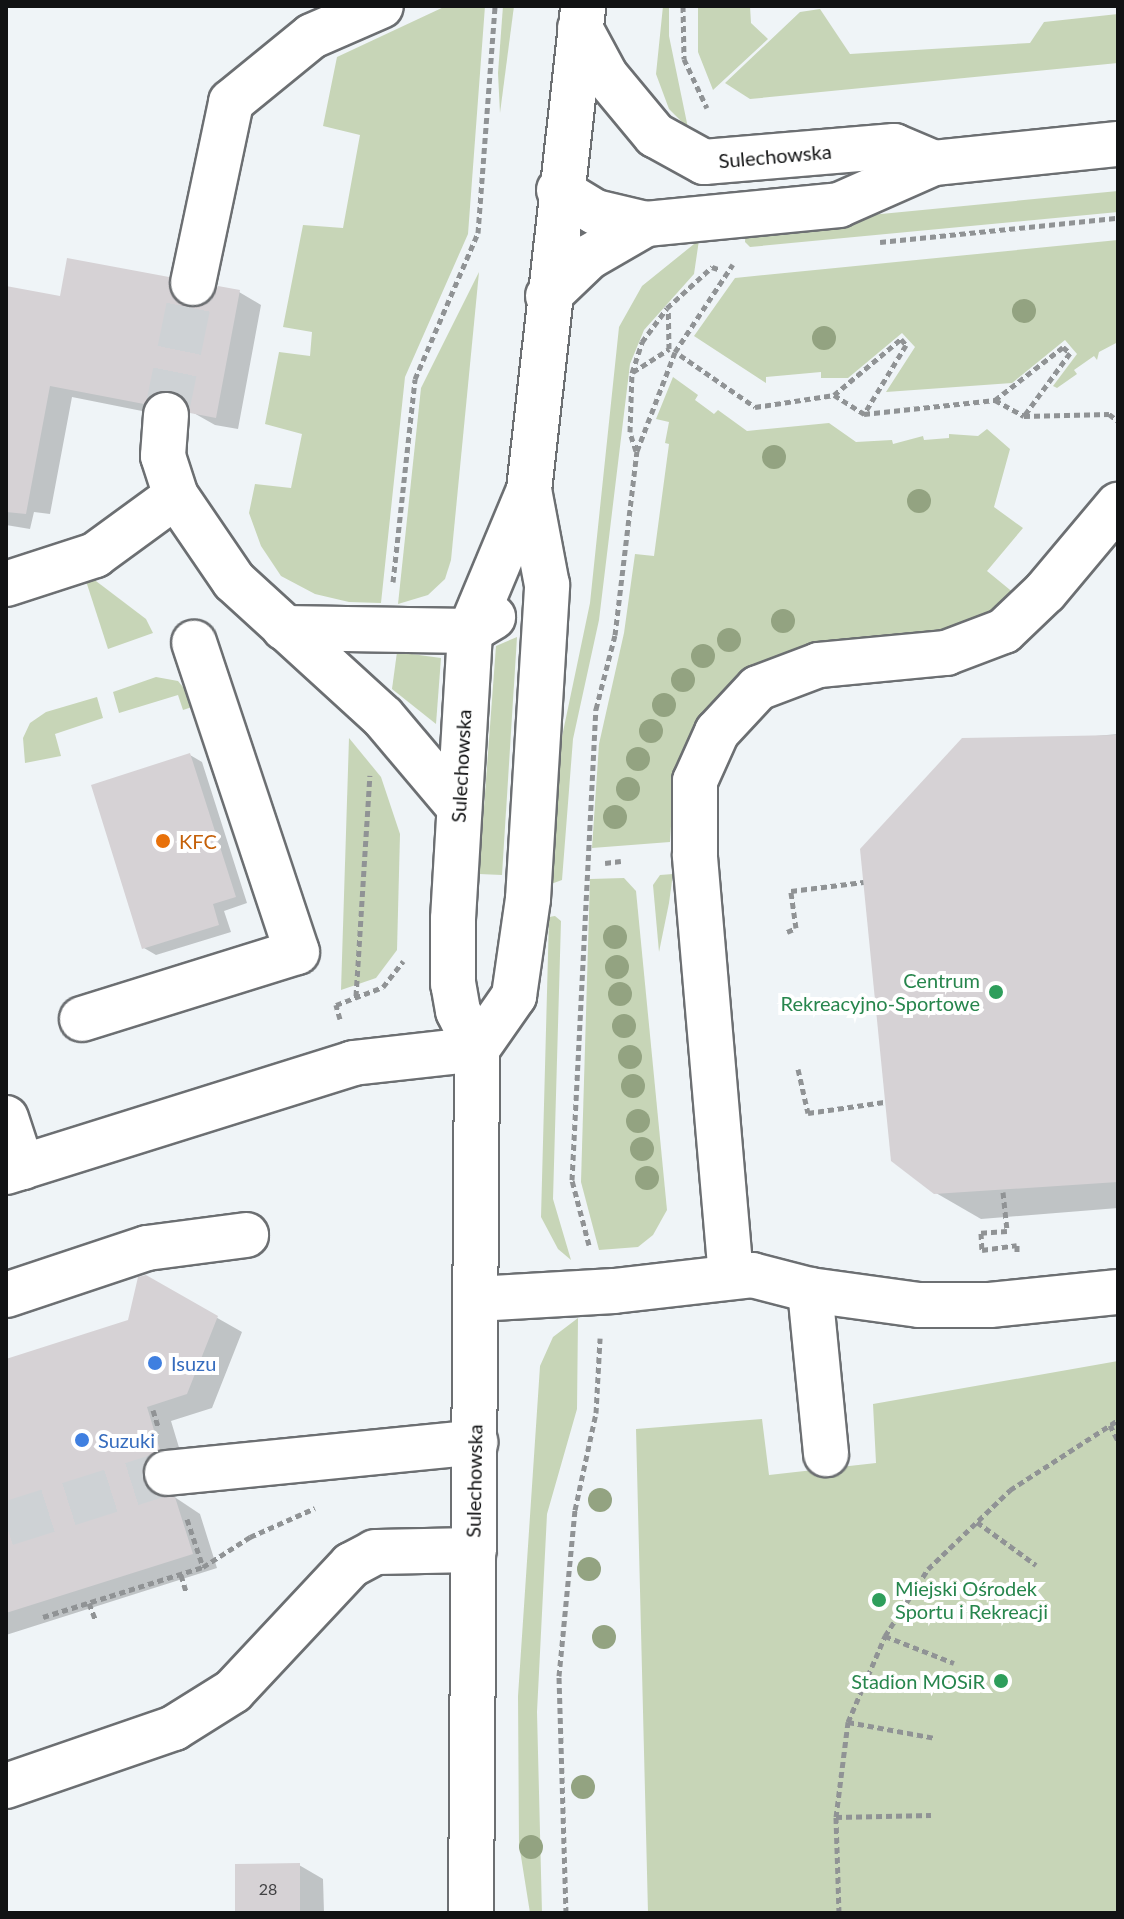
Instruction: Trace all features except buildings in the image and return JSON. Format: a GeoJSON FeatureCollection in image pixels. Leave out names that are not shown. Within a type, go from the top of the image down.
{"type":"FeatureCollection","features":[{"type":"Feature","properties":{"kind":"street"},"geometry":{"type":"LineString","coordinates":[[193,283],[231,102],[312,36],[381,6]]}},
{"type":"Feature","properties":{"kind":"street","name":"Sulechowska"},"geometry":{"type":"LineString","coordinates":[[582,17],[606,76],[655,135],[704,162],[894,146],[934,163]]}},
{"type":"Feature","properties":{"kind":"street","name":"Sulechowska"},"geometry":{"type":"LineString","coordinates":[[477,1049],[503,1017],[519,980],[547,585],[529,490],[559,190],[582,17]]}},
{"type":"Feature","properties":{"kind":"street","name":"Sulechowska"},"geometry":{"type":"LineString","coordinates":[[559,190],[595,212],[646,224],[839,205],[934,163],[1118,144]]}},
{"type":"Feature","properties":{"kind":"street","name":"Sulechowska"},"geometry":{"type":"LineString","coordinates":[[548,296],[589,257],[646,224]]}},
{"type":"Feature","properties":{"kind":"street"},"geometry":{"type":"LineString","coordinates":[[166,415],[163,456],[176,496],[234,581],[383,717],[459,807]]}},
{"type":"Feature","properties":{"kind":"street","name":"Sulechowska"},"geometry":{"type":"LineString","coordinates":[[471,1913],[477,1049],[458,1011],[453,984],[459,807],[470,631],[529,490]]}},
{"type":"Feature","properties":{"kind":"street"},"geometry":{"type":"LineString","coordinates":[[6,584],[95,555],[176,496]]}},
{"type":"Feature","properties":{"kind":"street"},"geometry":{"type":"LineString","coordinates":[[731,1277],[695,855],[695,781],[717,732],[758,688],[819,665],[946,653],[1004,631],[1045,592],[1118,505]]}},
{"type":"Feature","properties":{"kind":"street"},"geometry":{"type":"LineString","coordinates":[[284,628],[470,631],[547,585]]}},
{"type":"Feature","properties":{"kind":"street"},"geometry":{"type":"LineString","coordinates":[[82,1019],[297,952],[194,643]]}},
{"type":"Feature","properties":{"kind":"street"},"geometry":{"type":"LineString","coordinates":[[6,1118],[14,1169],[353,1063],[477,1049]]}},
{"type":"Feature","properties":{"kind":"street"},"geometry":{"type":"LineString","coordinates":[[6,1295],[147,1248],[246,1235]]}},
{"type":"Feature","properties":{"kind":"street"},"geometry":{"type":"LineString","coordinates":[[476,1299],[597,1292],[752,1275],[810,1290],[919,1305],[990,1305],[1118,1292]]}},
{"type":"Feature","properties":{"kind":"street"},"geometry":{"type":"LineString","coordinates":[[810,1290],[826,1454]]}},
{"type":"Feature","properties":{"kind":"street"},"geometry":{"type":"LineString","coordinates":[[167,1473],[475,1442]]}},
{"type":"Feature","properties":{"kind":"street"},"geometry":{"type":"LineString","coordinates":[[6,1786],[174,1728],[233,1691],[351,1565],[375,1552],[474,1550]]}},
{"type":"Feature","properties":{"kind":"path"},"geometry":{"type":"LineString","coordinates":[[489,121],[495,6]]}},
{"type":"Feature","properties":{"kind":"path"},"geometry":{"type":"LineString","coordinates":[[683,6],[684,59],[715,121]]}},
{"type":"Feature","properties":{"kind":"path"},"geometry":{"type":"LineString","coordinates":[[871,243],[1118,218]]}},
{"type":"Feature","properties":{"kind":"path"},"geometry":{"type":"LineString","coordinates":[[637,451],[630,432],[632,373],[642,342],[667,308],[712,267],[721,270]]}},
{"type":"Feature","properties":{"kind":"path"},"geometry":{"type":"LineString","coordinates":[[566,1913],[559,1676],[575,1510],[596,1413],[597,1292],[572,1180],[584,877],[594,721],[615,635],[637,451],[675,352],[732,270]]}},
{"type":"Feature","properties":{"kind":"path"},"geometry":{"type":"LineString","coordinates":[[632,373],[669,349],[667,308]]}},
{"type":"Feature","properties":{"kind":"path"},"geometry":{"type":"LineString","coordinates":[[680,355],[755,407],[834,395],[901,339],[906,345],[864,414]]}},
{"type":"Feature","properties":{"kind":"path"},"geometry":{"type":"LineString","coordinates":[[834,395],[864,414],[995,400],[1063,347],[1070,353],[1024,416]]}},
{"type":"Feature","properties":{"kind":"path"},"geometry":{"type":"LineString","coordinates":[[995,400],[1024,416],[1109,414],[1118,421]]}},
{"type":"Feature","properties":{"kind":"path"},"geometry":{"type":"LineString","coordinates":[[355,997],[361,974],[362,838],[373,761]]}},
{"type":"Feature","properties":{"kind":"path"},"geometry":{"type":"LineString","coordinates":[[605,863],[621,861]]}},
{"type":"Feature","properties":{"kind":"path"},"geometry":{"type":"LineString","coordinates":[[787,932],[796,928],[791,891],[863,882]]}},
{"type":"Feature","properties":{"kind":"path"},"geometry":{"type":"LineString","coordinates":[[798,1069],[808,1113],[884,1102]]}},
{"type":"Feature","properties":{"kind":"path"},"geometry":{"type":"LineString","coordinates":[[1003,1192],[1007,1231],[981,1233],[982,1250],[1017,1245],[1018,1268]]}},
{"type":"Feature","properties":{"kind":"path"},"geometry":{"type":"LineString","coordinates":[[839,1913],[836,1817],[848,1722],[885,1636],[928,1569],[977,1522],[1048,1461],[1118,1420]]}},
{"type":"Feature","properties":{"kind":"path"},"geometry":{"type":"LineString","coordinates":[[1110,1425],[1118,1441]]}},
{"type":"Feature","properties":{"kind":"path"},"geometry":{"type":"LineString","coordinates":[[43,1617],[181,1575],[325,1503]]}},
{"type":"Feature","properties":{"kind":"path"},"geometry":{"type":"LineString","coordinates":[[977,1522],[1036,1565]]}},
{"type":"Feature","properties":{"kind":"path"},"geometry":{"type":"LineString","coordinates":[[181,1575],[186,1591]]}},
{"type":"Feature","properties":{"kind":"path"},"geometry":{"type":"LineString","coordinates":[[89,1603],[95,1619]]}},
{"type":"Feature","properties":{"kind":"path"},"geometry":{"type":"LineString","coordinates":[[885,1636],[954,1663]]}},
{"type":"Feature","properties":{"kind":"path"},"geometry":{"type":"LineString","coordinates":[[848,1722],[935,1738]]}},
{"type":"Feature","properties":{"kind":"path"},"geometry":{"type":"LineString","coordinates":[[836,1817],[931,1815]]}},
{"type":"Feature","properties":{"kind":"green space"},"geometry":{"type":"Polygon","coordinates":[[[446,6],[485,6],[468,234],[405,377],[381,603],[349,602],[315,594],[281,576],[261,546],[249,513],[255,484],[291,488],[302,434],[265,424],[279,352],[310,356],[312,332],[283,327],[303,225],[343,228],[360,135],[323,126],[337,57],[446,6]]]}},
{"type":"Feature","properties":{"kind":"green space"},"geometry":{"type":"Polygon","coordinates":[[[503,6],[514,6],[500,113],[498,73],[503,6]]]}},
{"type":"Feature","properties":{"kind":"green space"},"geometry":{"type":"Polygon","coordinates":[[[663,6],[669,6],[669,36],[688,128],[669,109],[656,74],[663,6]]]}},
{"type":"Feature","properties":{"kind":"green space"},"geometry":{"type":"Polygon","coordinates":[[[698,6],[750,6],[751,23],[768,39],[713,90],[698,52],[698,6]]]}},
{"type":"Feature","properties":{"kind":"green space"},"geometry":{"type":"Polygon","coordinates":[[[820,9],[850,54],[1030,43],[1044,22],[1118,14],[1118,63],[750,99],[725,83],[800,12],[820,9]]]}},
{"type":"Feature","properties":{"kind":"green space"},"geometry":{"type":"Polygon","coordinates":[[[1118,191],[1118,212],[750,247],[745,242],[746,227],[1118,191]]]}},
{"type":"Feature","properties":{"kind":"green space"},"geometry":{"type":"Polygon","coordinates":[[[699,240],[694,274],[644,330],[630,364],[599,620],[573,739],[562,880],[551,884],[559,751],[590,603],[619,327],[642,286],[699,240]]]}},
{"type":"Feature","properties":{"kind":"green space"},"geometry":{"type":"Polygon","coordinates":[[[1118,240],[1118,342],[1099,352],[1097,360],[1094,356],[1074,370],[1077,374],[1057,388],[1053,386],[1077,354],[1065,340],[1012,383],[886,392],[915,347],[902,333],[848,378],[821,378],[821,372],[766,377],[766,383],[694,336],[735,278],[1118,240]]]}},
{"type":"Feature","properties":{"kind":"green space"},"geometry":{"type":"Polygon","coordinates":[[[479,272],[451,560],[445,579],[428,595],[398,604],[421,388],[479,272]]]}},
{"type":"Feature","properties":{"kind":"green space"},"geometry":{"type":"Polygon","coordinates":[[[673,377],[698,395],[695,400],[714,414],[718,410],[747,431],[829,423],[856,442],[892,440],[893,444],[923,436],[924,440],[949,438],[949,434],[978,436],[987,429],[1010,449],[994,507],[1023,528],[987,571],[1015,594],[973,627],[732,685],[704,716],[673,795],[670,842],[592,848],[599,744],[624,633],[635,554],[654,556],[669,444],[665,443],[669,422],[656,419],[673,377]]]}},
{"type":"Feature","properties":{"kind":"green space"},"geometry":{"type":"Polygon","coordinates":[[[92,578],[146,619],[153,633],[108,649],[86,581],[92,578]]]}},
{"type":"Feature","properties":{"kind":"green space"},"geometry":{"type":"Polygon","coordinates":[[[517,637],[502,875],[479,874],[496,646],[517,637]]]}},
{"type":"Feature","properties":{"kind":"green space"},"geometry":{"type":"Polygon","coordinates":[[[397,652],[441,658],[436,724],[392,689],[397,652]]]}},
{"type":"Feature","properties":{"kind":"green space"},"geometry":{"type":"Polygon","coordinates":[[[156,677],[178,681],[198,705],[183,710],[178,695],[119,713],[113,692],[156,677]]]}},
{"type":"Feature","properties":{"kind":"green space"},"geometry":{"type":"Polygon","coordinates":[[[97,697],[103,718],[55,734],[61,756],[25,763],[23,738],[30,723],[46,712],[97,697]]]}},
{"type":"Feature","properties":{"kind":"green space"},"geometry":{"type":"Polygon","coordinates":[[[349,738],[381,777],[400,834],[397,950],[376,978],[341,990],[349,738]]]}},
{"type":"Feature","properties":{"kind":"green space"},"geometry":{"type":"Polygon","coordinates":[[[673,874],[659,952],[653,885],[660,875],[673,874]]]}},
{"type":"Feature","properties":{"kind":"green space"},"geometry":{"type":"Polygon","coordinates":[[[624,878],[636,891],[667,1210],[653,1235],[638,1247],[599,1250],[581,1182],[590,879],[624,878]]]}},
{"type":"Feature","properties":{"kind":"green space"},"geometry":{"type":"Polygon","coordinates":[[[555,916],[561,921],[553,1199],[571,1260],[558,1249],[541,1217],[549,917],[555,916]]]}},
{"type":"Feature","properties":{"kind":"green space"},"geometry":{"type":"Polygon","coordinates":[[[578,1318],[577,1409],[547,1514],[537,1712],[542,1913],[530,1913],[519,1844],[518,1696],[540,1366],[553,1337],[578,1318]]]}},
{"type":"Feature","properties":{"kind":"green space","name":"Miejski Ośrodek Sportu i Rekreacji"},"geometry":{"type":"Polygon","coordinates":[[[1118,1361],[1118,1913],[648,1913],[636,1429],[762,1419],[769,1475],[876,1463],[873,1404],[1118,1361]]]}},
{"type":"Feature","properties":{"kind":"tunnel"},"geometry":{"type":"LineString","coordinates":[[166,415],[193,283]]}},
{"type":"Feature","properties":{"kind":"tunnel"},"geometry":{"type":"LineString","coordinates":[[6,1524],[167,1473]]}},
{"type":"Feature","properties":{"kind":"place","name":"KFC"},"geometry":{"type":"Point","coordinates":[163,841]}},
{"type":"Feature","properties":{"kind":"place","name":"Centrum Rekreacyjno-Sportowe"},"geometry":{"type":"Point","coordinates":[996,992]}},
{"type":"Feature","properties":{"kind":"place","name":"Isuzu"},"geometry":{"type":"Point","coordinates":[155,1363]}},
{"type":"Feature","properties":{"kind":"place","name":"Suzuki"},"geometry":{"type":"Point","coordinates":[82,1440]}},
{"type":"Feature","properties":{"kind":"place","name":"Miejski Ośrodek Sportu i Rekreacji"},"geometry":{"type":"Point","coordinates":[879,1600]}},
{"type":"Feature","properties":{"kind":"place","name":"Stadion MOSiR"},"geometry":{"type":"Point","coordinates":[1001,1681]}}]}
